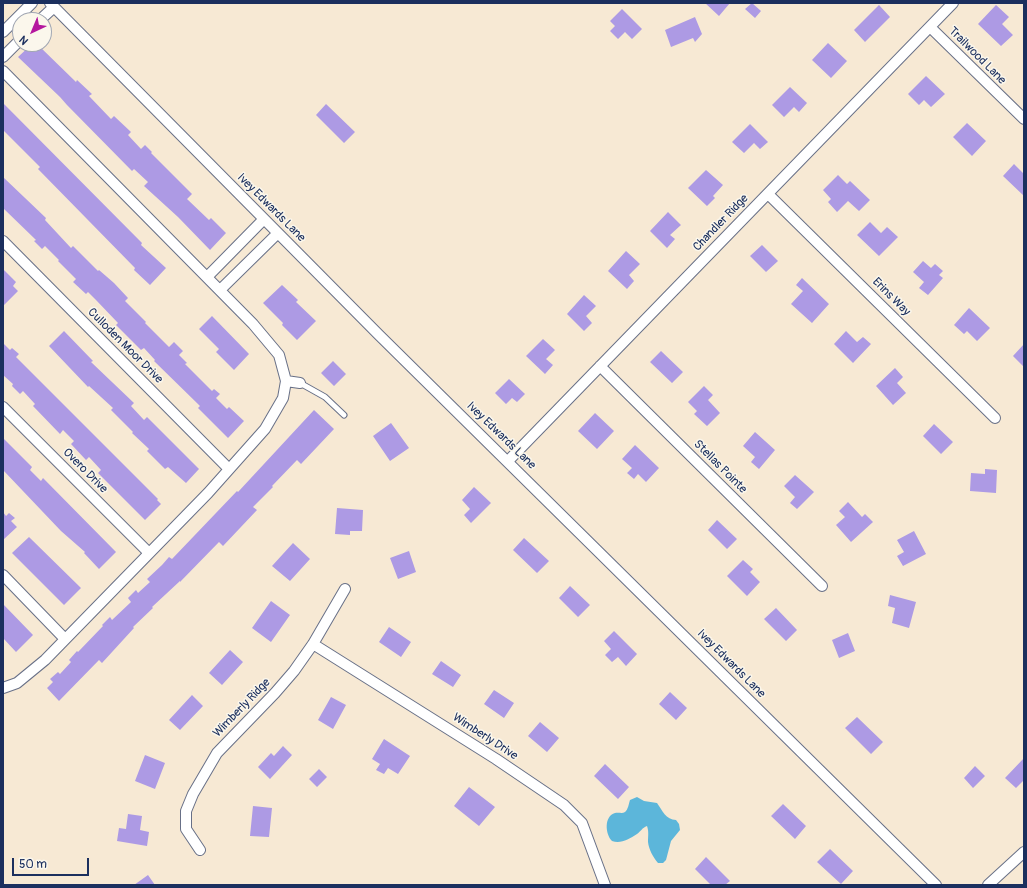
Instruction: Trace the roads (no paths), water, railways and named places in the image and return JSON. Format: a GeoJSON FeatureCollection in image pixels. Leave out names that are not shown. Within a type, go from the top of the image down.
{"type":"FeatureCollection","features":[{"type":"Feature","properties":{"kind":"street"},"geometry":{"type":"LineString","coordinates":[[3,32],[32,3]]}},
{"type":"Feature","properties":{"kind":"street","name":"Chandler Ridge"},"geometry":{"type":"LineString","coordinates":[[508,461],[953,3]]}},
{"type":"Feature","properties":{"kind":"street","name":"Ivey Edwards Lane"},"geometry":{"type":"LineString","coordinates":[[52,5],[379,335],[936,885]]}},
{"type":"Feature","properties":{"kind":"street","name":"Trailwood Lane"},"geometry":{"type":"LineString","coordinates":[[930,27],[1024,119]]}},
{"type":"Feature","properties":{"kind":"street"},"geometry":{"type":"LineString","coordinates":[[3,57],[12,48]]}},
{"type":"Feature","properties":{"kind":"street"},"geometry":{"type":"LineString","coordinates":[[3,71],[254,324],[279,355],[286,381],[283,398],[265,428],[208,493],[45,660],[17,683],[3,688]]}},
{"type":"Feature","properties":{"kind":"street","name":"Erins Way"},"geometry":{"type":"LineString","coordinates":[[768,194],[995,418]]}},
{"type":"Feature","properties":{"kind":"street"},"geometry":{"type":"LineString","coordinates":[[207,277],[264,219]]}},
{"type":"Feature","properties":{"kind":"street"},"geometry":{"type":"LineString","coordinates":[[220,290],[278,233]]}},
{"type":"Feature","properties":{"kind":"street","name":"Culloden Moor Drive"},"geometry":{"type":"LineString","coordinates":[[3,241],[229,469]]}},
{"type":"Feature","properties":{"kind":"street","name":"Stellas Pointe"},"geometry":{"type":"LineString","coordinates":[[600,366],[822,586]]}},
{"type":"Feature","properties":{"kind":"street"},"geometry":{"type":"LineString","coordinates":[[286,381],[300,383]]}},
{"type":"Feature","properties":{"kind":"street","name":"Overo Drive"},"geometry":{"type":"LineString","coordinates":[[3,408],[149,553]]}},
{"type":"Feature","properties":{"kind":"street"},"geometry":{"type":"LineString","coordinates":[[3,575],[65,639]]}},
{"type":"Feature","properties":{"kind":"street","name":"Wimberly Ridge"},"geometry":{"type":"LineString","coordinates":[[200,850],[186,829],[186,811],[193,794],[217,753],[275,693],[294,671],[313,644],[345,590]]}},
{"type":"Feature","properties":{"kind":"street","name":"Wimberly Drive"},"geometry":{"type":"LineString","coordinates":[[313,644],[489,755],[564,805],[582,823],[605,885]]}},
{"type":"Feature","properties":{"kind":"street"},"geometry":{"type":"LineString","coordinates":[[988,885],[1024,852]]}},
{"type":"Feature","properties":{"kind":"lane"},"geometry":{"type":"LineString","coordinates":[[300,383],[325,397],[344,415]]}},
{"type":"Feature","properties":{"kind":"water"},"geometry":{"type":"Polygon","coordinates":[[[637,797],[644,801],[657,803],[667,816],[673,820],[676,820],[679,824],[680,830],[671,841],[666,860],[663,863],[658,863],[650,851],[647,826],[634,836],[622,841],[612,841],[608,834],[607,821],[611,815],[625,812],[628,808],[630,800],[637,797]]]}}]}
